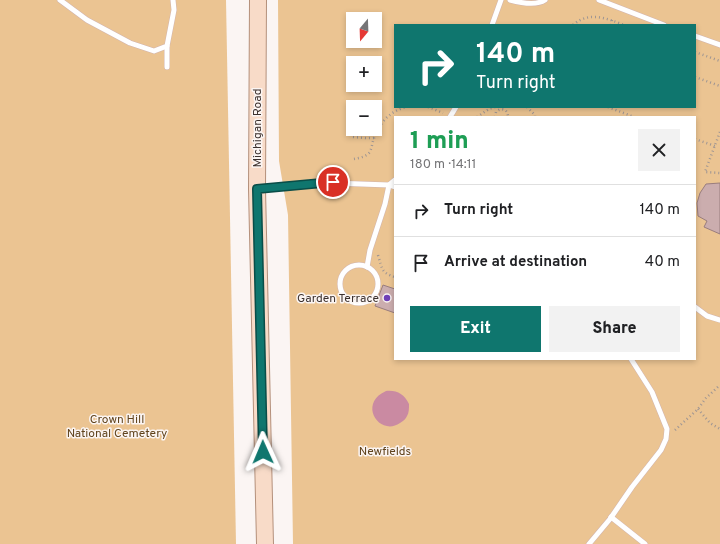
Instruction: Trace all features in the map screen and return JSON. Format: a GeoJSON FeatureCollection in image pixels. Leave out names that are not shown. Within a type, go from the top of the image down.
{"type":"FeatureCollection","features":[{"type":"Feature","properties":{"kind":"main road","name":"Michigan Road"},"geometry":{"type":"LineString","coordinates":[[258,0],[257,189],[265,544]]}},
{"type":"Feature","properties":{"kind":"lane"},"geometry":{"type":"LineString","coordinates":[[60,0],[87,20],[130,43],[154,51],[167,46]]}},
{"type":"Feature","properties":{"kind":"lane"},"geometry":{"type":"LineString","coordinates":[[167,67],[167,46],[174,10],[173,0]]}},
{"type":"Feature","properties":{"kind":"lane"},"geometry":{"type":"LineString","coordinates":[[492,24],[501,0]]}},
{"type":"Feature","properties":{"kind":"lane"},"geometry":{"type":"LineString","coordinates":[[510,0],[530,4],[545,0]]}},
{"type":"Feature","properties":{"kind":"lane"},"geometry":{"type":"LineString","coordinates":[[599,0],[661,24]]}},
{"type":"Feature","properties":{"kind":"lane"},"geometry":{"type":"LineString","coordinates":[[696,36],[720,45]]}},
{"type":"Feature","properties":{"kind":"lane"},"geometry":{"type":"LineString","coordinates":[[367,267],[370,250],[385,204],[389,185],[394,181]]}},
{"type":"Feature","properties":{"kind":"lane"},"geometry":{"type":"LineString","coordinates":[[257,189],[333,182],[389,185],[394,187]]}},
{"type":"Feature","properties":{"kind":"lane"},"geometry":{"type":"LineString","coordinates":[[360,265],[367,267],[375,276],[377,288],[370,299],[358,303],[351,302],[344,296],[341,290],[341,278],[348,268],[360,265]]}},
{"type":"Feature","properties":{"kind":"lane"},"geometry":{"type":"LineString","coordinates":[[696,308],[707,316],[720,320]]}},
{"type":"Feature","properties":{"kind":"lane"},"geometry":{"type":"LineString","coordinates":[[589,544],[661,450],[666,439],[667,429],[652,392],[632,360]]}},
{"type":"Feature","properties":{"kind":"lane"},"geometry":{"type":"LineString","coordinates":[[611,517],[645,544]]}},
{"type":"Feature","properties":{"kind":"path"},"geometry":{"type":"LineString","coordinates":[[574,24],[588,17],[598,17],[622,24]]}},
{"type":"Feature","properties":{"kind":"path"},"geometry":{"type":"LineString","coordinates":[[610,24],[612,20]]}},
{"type":"Feature","properties":{"kind":"path"},"geometry":{"type":"LineString","coordinates":[[696,52],[720,61]]}},
{"type":"Feature","properties":{"kind":"path"},"geometry":{"type":"LineString","coordinates":[[696,77],[720,86]]}},
{"type":"Feature","properties":{"kind":"path"},"geometry":{"type":"LineString","coordinates":[[354,159],[364,156],[370,152],[378,128],[391,113],[402,108]]}},
{"type":"Feature","properties":{"kind":"path"},"geometry":{"type":"LineString","coordinates":[[431,108],[444,114]]}},
{"type":"Feature","properties":{"kind":"path"},"geometry":{"type":"LineString","coordinates":[[478,116],[492,108]]}},
{"type":"Feature","properties":{"kind":"path"},"geometry":{"type":"LineString","coordinates":[[499,108],[505,110],[508,116]]}},
{"type":"Feature","properties":{"kind":"path"},"geometry":{"type":"LineString","coordinates":[[528,108],[535,116]]}},
{"type":"Feature","properties":{"kind":"path"},"geometry":{"type":"LineString","coordinates":[[611,108],[631,116]]}},
{"type":"Feature","properties":{"kind":"path"},"geometry":{"type":"LineString","coordinates":[[720,132],[705,172],[720,173]]}},
{"type":"Feature","properties":{"kind":"path"},"geometry":{"type":"LineString","coordinates":[[353,137],[374,138]]}},
{"type":"Feature","properties":{"kind":"path"},"geometry":{"type":"LineString","coordinates":[[696,139],[715,146]]}},
{"type":"Feature","properties":{"kind":"path"},"geometry":{"type":"LineString","coordinates":[[378,249],[378,256],[383,269],[386,274],[394,277]]}},
{"type":"Feature","properties":{"kind":"path"},"geometry":{"type":"LineString","coordinates":[[674,432],[720,385]]}},
{"type":"Feature","properties":{"kind":"path"},"geometry":{"type":"LineString","coordinates":[[698,409],[710,423],[720,429]]}},
{"type":"Feature","properties":{"kind":"green space","name":"Crown Hill National Cemetery"},"geometry":{"type":"Polygon","coordinates":[[[0,0],[226,0],[236,544],[0,544],[0,0]]]}},
{"type":"Feature","properties":{"kind":"green space","name":"Newfields"},"geometry":{"type":"Polygon","coordinates":[[[278,0],[720,0],[720,544],[293,544],[288,215],[279,161],[278,0]]]}},
{"type":"Feature","properties":{"kind":"shaded area"},"geometry":{"type":"Polygon","coordinates":[[[386,391],[400,393],[409,404],[409,412],[406,418],[400,423],[392,426],[385,426],[379,422],[372,411],[373,403],[377,397],[386,391]]]}},
{"type":"Feature","properties":{"kind":"building"},"geometry":{"type":"Polygon","coordinates":[[[720,183],[720,234],[704,227],[707,221],[698,216],[697,203],[700,193],[706,184],[720,183]]]}},
{"type":"Feature","properties":{"kind":"building","name":"Garden Terrace"},"geometry":{"type":"Polygon","coordinates":[[[383,285],[394,289],[394,313],[375,306],[383,285]]]}},
{"type":"Feature","properties":{"kind":"place","name":"Garden Terrace"},"geometry":{"type":"Point","coordinates":[387,298]}},
{"type":"Feature","properties":{"kind":"route"},"geometry":{"type":"LineString","coordinates":[[263,452],[257,189],[333,182]]}}]}
